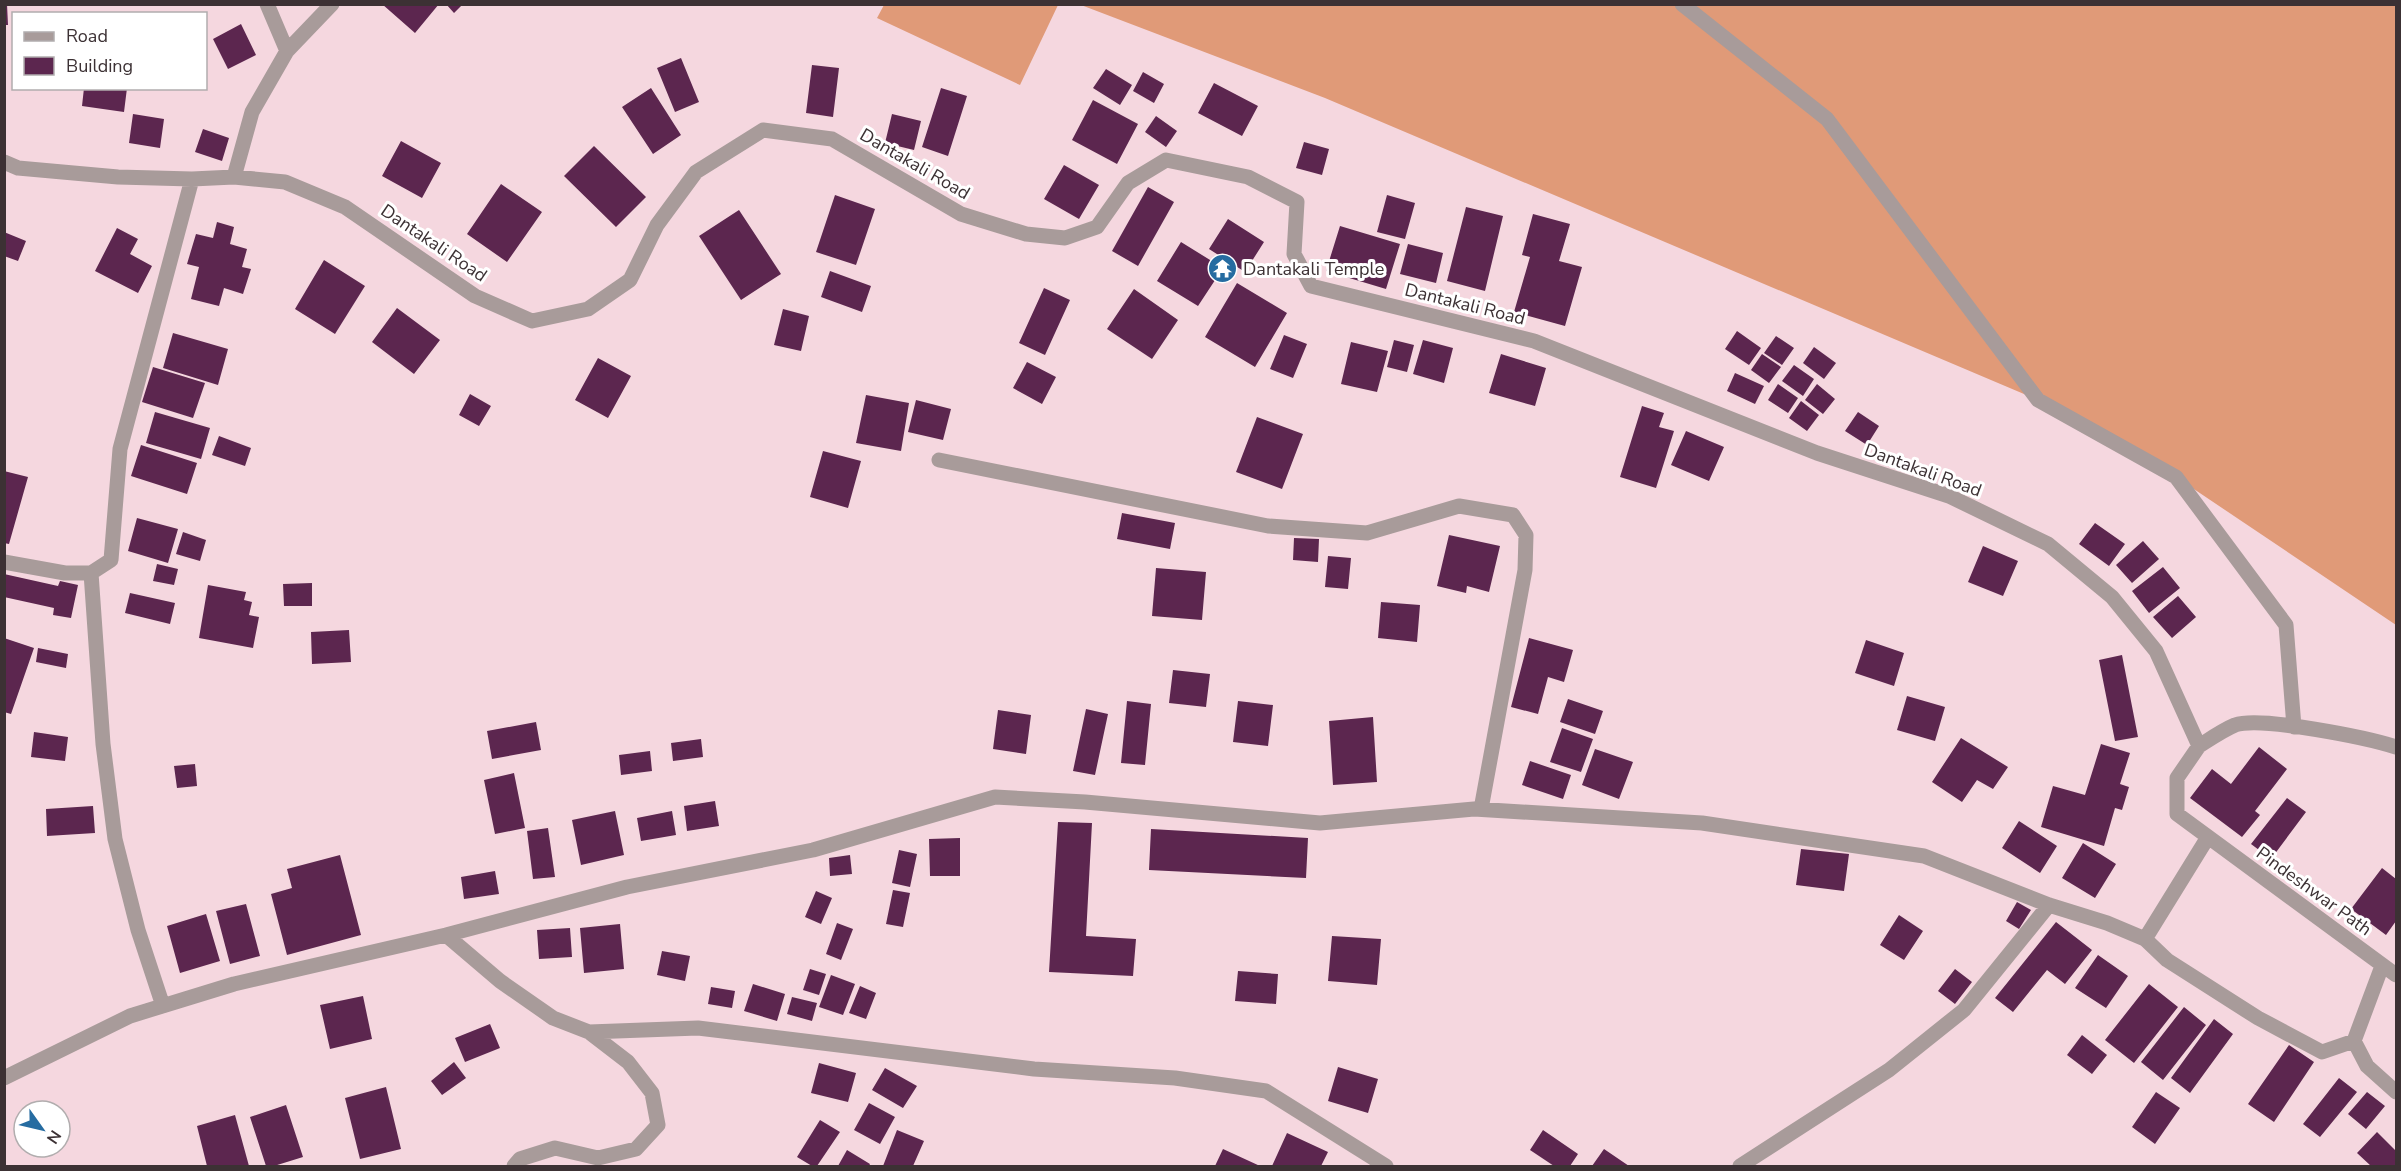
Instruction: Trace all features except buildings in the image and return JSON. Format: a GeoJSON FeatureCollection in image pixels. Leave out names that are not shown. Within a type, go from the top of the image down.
{"type":"FeatureCollection","features":[{"type":"Feature","properties":{"kind":"street"},"geometry":{"type":"LineString","coordinates":[[267,4],[287,51]]}},
{"type":"Feature","properties":{"kind":"street"},"geometry":{"type":"LineString","coordinates":[[234,177],[252,112],[287,51],[332,4]]}},
{"type":"Feature","properties":{"kind":"street"},"geometry":{"type":"LineString","coordinates":[[1682,4],[1827,119],[2038,400],[2176,477],[2286,625],[2294,727]]}},
{"type":"Feature","properties":{"kind":"street","name":"Dantakali Road"},"geometry":{"type":"LineString","coordinates":[[4,162],[18,168],[118,177],[192,179],[234,177],[285,182],[345,207],[475,296],[532,321],[588,309],[630,279],[657,225],[696,172],[763,130],[832,139],[961,214],[1026,234],[1065,238],[1096,227],[1128,183],[1166,160],[1248,177],[1298,202],[1294,254],[1311,286],[1534,341],[1817,453],[1949,496],[2048,544],[2112,597],[2156,651],[2199,746]]}},
{"type":"Feature","properties":{"kind":"street"},"geometry":{"type":"LineString","coordinates":[[4,562],[65,573],[92,573],[111,560],[120,448],[192,179]]}},
{"type":"Feature","properties":{"kind":"street"},"geometry":{"type":"LineString","coordinates":[[939,460],[1268,526],[1367,533],[1459,506],[1513,515],[1526,535],[1526,570],[1481,809]]}},
{"type":"Feature","properties":{"kind":"street"},"geometry":{"type":"LineString","coordinates":[[92,573],[103,744],[115,839],[138,930],[163,1006]]}},
{"type":"Feature","properties":{"kind":"street"},"geometry":{"type":"LineString","coordinates":[[2145,939],[2208,837],[2177,814],[2177,778],[2199,746],[2236,725],[2259,723],[2373,739],[2397,747]]}},
{"type":"Feature","properties":{"kind":"street"},"geometry":{"type":"LineString","coordinates":[[4,1078],[130,1016],[234,984],[446,935],[627,886],[813,850],[995,797],[1085,802],[1320,823],[1481,809],[1702,823],[1924,856],[2049,905],[2107,923],[2145,939],[2167,960],[2185,972],[2258,1018],[2322,1052],[2354,1041]]}},
{"type":"Feature","properties":{"kind":"street","name":"Pindeshwar Path"},"geometry":{"type":"LineString","coordinates":[[2208,837],[2397,975]]}},
{"type":"Feature","properties":{"kind":"street"},"geometry":{"type":"LineString","coordinates":[[1740,1167],[1889,1070],[1964,1010],[2049,905]]}},
{"type":"Feature","properties":{"kind":"street"},"geometry":{"type":"LineString","coordinates":[[446,935],[500,981],[553,1018],[590,1032],[628,1062],[652,1093],[658,1125],[636,1149],[598,1158],[555,1148],[520,1159],[514,1167]]}},
{"type":"Feature","properties":{"kind":"street"},"geometry":{"type":"LineString","coordinates":[[2382,966],[2354,1041],[2367,1066],[2397,1092]]}},
{"type":"Feature","properties":{"kind":"street"},"geometry":{"type":"LineString","coordinates":[[590,1032],[698,1028],[1034,1069],[1175,1078],[1266,1091],[1386,1167]]}},
{"type":"Feature","properties":{"kind":"shaded area"},"geometry":{"type":"Polygon","coordinates":[[[884,4],[1058,5],[1020,85],[877,18],[884,4]]]}},
{"type":"Feature","properties":{"kind":"shaded area"},"geometry":{"type":"Polygon","coordinates":[[[1081,5],[2396,5],[2396,625],[2176,477],[2038,400],[1325,98],[1081,5]]]}},
{"type":"Feature","properties":{"kind":"place","name":"Dantakali Temple"},"geometry":{"type":"Point","coordinates":[1222,269]}}]}
